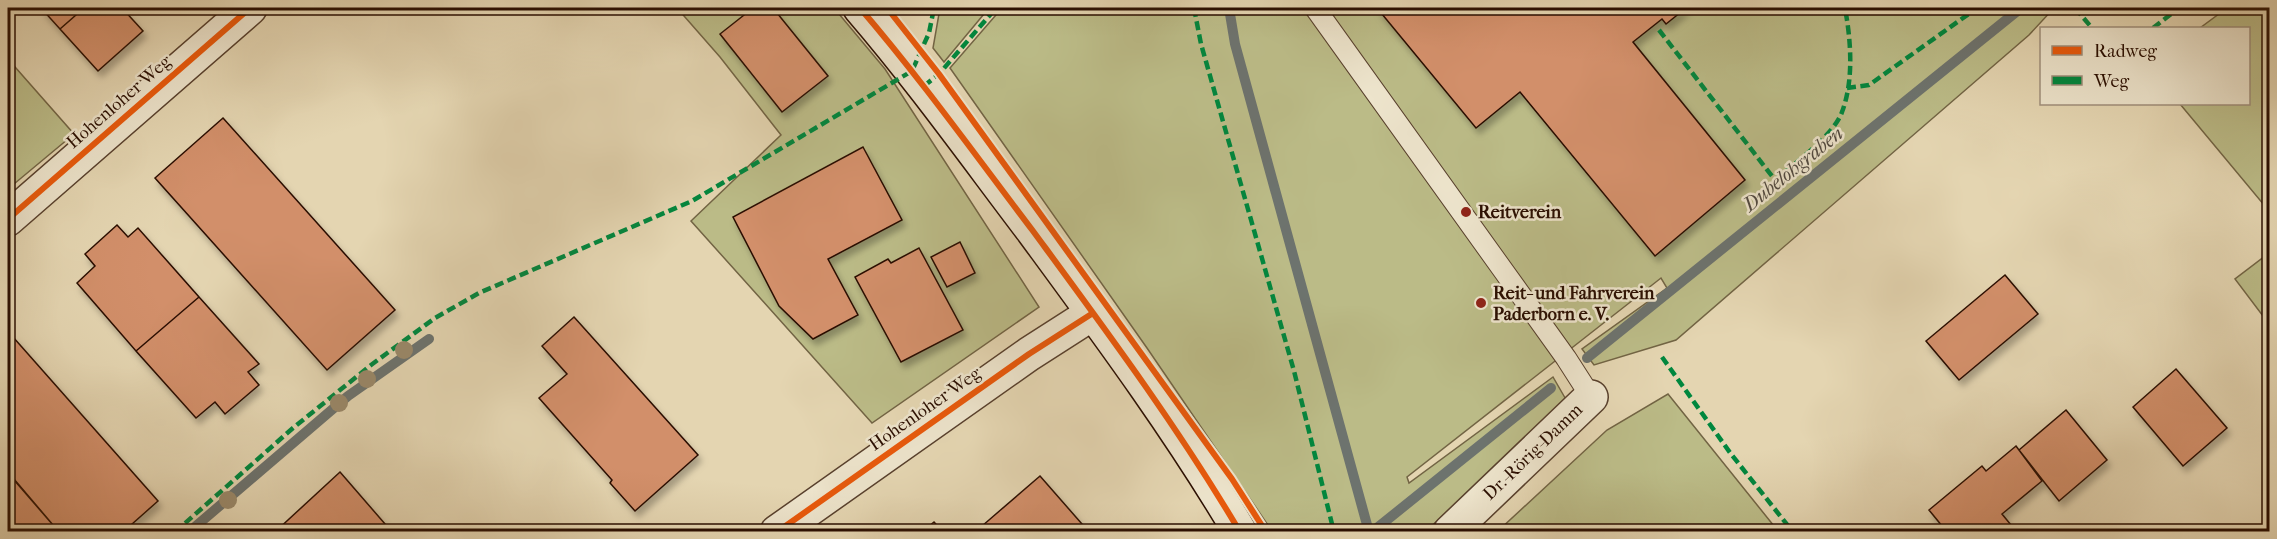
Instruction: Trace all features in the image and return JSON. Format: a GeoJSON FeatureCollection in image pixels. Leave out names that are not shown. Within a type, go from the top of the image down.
{"type":"FeatureCollection","features":[{"type":"Feature","properties":{"kind":"street","name":"Hohenloher Weg"},"geometry":{"type":"LineString","coordinates":[[8,219],[250,8]]}},
{"type":"Feature","properties":{"kind":"street"},"geometry":{"type":"LineString","coordinates":[[860,8],[912,71],[1093,313],[1216,492],[1240,531]]}},
{"type":"Feature","properties":{"kind":"street","name":"Hohenloher Weg"},"geometry":{"type":"LineString","coordinates":[[777,531],[1029,354],[1093,313]]}},
{"type":"Feature","properties":{"kind":"street","name":"Dr.-Rörig-Damm"},"geometry":{"type":"LineString","coordinates":[[1450,531],[1591,397]]}},
{"type":"Feature","properties":{"kind":"lane"},"geometry":{"type":"LineString","coordinates":[[1315,8],[1566,358],[1591,397]]}},
{"type":"Feature","properties":{"kind":"green space"},"geometry":{"type":"Polygon","coordinates":[[[677,8],[834,8],[885,69],[1039,307],[872,423],[691,221],[781,135],[720,57],[677,8]]]}},
{"type":"Feature","properties":{"kind":"green space"},"geometry":{"type":"Polygon","coordinates":[[[940,8],[989,8],[944,62],[933,48],[940,8]]]}},
{"type":"Feature","properties":{"kind":"green space"},"geometry":{"type":"Polygon","coordinates":[[[1002,8],[2054,8],[2029,35],[1676,340],[1594,365],[1582,349],[1667,288],[1661,278],[1407,477],[1409,483],[1553,377],[1568,403],[1426,531],[1272,531],[1147,348],[950,68],[1002,8]]]}},
{"type":"Feature","properties":{"kind":"green space"},"geometry":{"type":"Polygon","coordinates":[[[2227,8],[2269,8],[2269,211],[2181,105],[2250,105],[2250,27],[2201,27],[2227,8]]]}},
{"type":"Feature","properties":{"kind":"green space"},"geometry":{"type":"Polygon","coordinates":[[[8,59],[74,134],[8,189],[8,59]]]}},
{"type":"Feature","properties":{"kind":"green space"},"geometry":{"type":"Polygon","coordinates":[[[2269,253],[2269,324],[2235,279],[2269,253]]]}},
{"type":"Feature","properties":{"kind":"green space"},"geometry":{"type":"Polygon","coordinates":[[[1668,394],[1778,531],[1498,531],[1607,430],[1668,394]]]}},
{"type":"Feature","properties":{"kind":"building"},"geometry":{"type":"Polygon","coordinates":[[[41,8],[84,8],[60,29],[41,8]]]}},
{"type":"Feature","properties":{"kind":"building"},"geometry":{"type":"Polygon","coordinates":[[[84,8],[122,8],[143,31],[98,71],[60,29],[84,8]]]}},
{"type":"Feature","properties":{"kind":"building"},"geometry":{"type":"Polygon","coordinates":[[[753,8],[773,8],[828,76],[782,112],[720,34],[753,8]]]}},
{"type":"Feature","properties":{"kind":"building"},"geometry":{"type":"Polygon","coordinates":[[[1377,8],[1686,8],[1666,24],[1662,19],[1633,42],[1745,180],[1655,256],[1520,92],[1476,128],[1377,8]]]}},
{"type":"Feature","properties":{"kind":"building"},"geometry":{"type":"Polygon","coordinates":[[[223,118],[395,310],[327,370],[155,178],[223,118]]]}},
{"type":"Feature","properties":{"kind":"building"},"geometry":{"type":"Polygon","coordinates":[[[863,147],[902,220],[828,259],[858,315],[813,339],[779,306],[733,217],[863,147]]]}},
{"type":"Feature","properties":{"kind":"building"},"geometry":{"type":"Polygon","coordinates":[[[117,225],[128,237],[138,228],[199,297],[136,351],[77,283],[95,266],[85,254],[117,225]]]}},
{"type":"Feature","properties":{"kind":"building"},"geometry":{"type":"Polygon","coordinates":[[[960,242],[975,273],[947,287],[931,257],[960,242]]]}},
{"type":"Feature","properties":{"kind":"building"},"geometry":{"type":"Polygon","coordinates":[[[919,248],[963,330],[901,362],[855,277],[888,259],[891,263],[919,248]]]}},
{"type":"Feature","properties":{"kind":"building"},"geometry":{"type":"Polygon","coordinates":[[[2005,275],[2038,314],[1959,380],[1926,341],[2005,275]]]}},
{"type":"Feature","properties":{"kind":"building"},"geometry":{"type":"Polygon","coordinates":[[[199,297],[259,364],[248,372],[259,385],[225,414],[215,402],[196,418],[136,351],[199,297]]]}},
{"type":"Feature","properties":{"kind":"building"},"geometry":{"type":"Polygon","coordinates":[[[574,317],[698,455],[635,511],[610,483],[612,480],[539,398],[567,374],[542,346],[574,317]]]}},
{"type":"Feature","properties":{"kind":"building"},"geometry":{"type":"Polygon","coordinates":[[[13,337],[158,501],[123,532],[59,532],[8,472],[8,342],[13,337]]]}},
{"type":"Feature","properties":{"kind":"building"},"geometry":{"type":"Polygon","coordinates":[[[2176,369],[2227,428],[2183,466],[2133,407],[2176,369]]]}},
{"type":"Feature","properties":{"kind":"building"},"geometry":{"type":"Polygon","coordinates":[[[2066,410],[2107,460],[2059,501],[2019,450],[2066,410]]]}},
{"type":"Feature","properties":{"kind":"building"},"geometry":{"type":"Polygon","coordinates":[[[2016,446],[2042,481],[2002,514],[2016,531],[1947,532],[1929,510],[1982,466],[1986,471],[2016,446]]]}},
{"type":"Feature","properties":{"kind":"building"},"geometry":{"type":"Polygon","coordinates":[[[340,472],[392,532],[275,532],[340,472]]]}},
{"type":"Feature","properties":{"kind":"building"},"geometry":{"type":"Polygon","coordinates":[[[8,473],[59,532],[8,532],[8,473]]]}},
{"type":"Feature","properties":{"kind":"building"},"geometry":{"type":"Polygon","coordinates":[[[1040,476],[1089,532],[987,532],[982,526],[1040,476]]]}},
{"type":"Feature","properties":{"kind":"building"},"geometry":{"type":"Polygon","coordinates":[[[934,522],[943,532],[922,532],[934,522]]]}},
{"type":"Feature","properties":{"kind":"waterway"},"geometry":{"type":"LineString","coordinates":[[1229,8],[1235,44],[1369,532]]}},
{"type":"Feature","properties":{"kind":"waterway","name":"Dubelohgraben"},"geometry":{"type":"LineString","coordinates":[[1587,358],[2021,8]]}},
{"type":"Feature","properties":{"kind":"waterway"},"geometry":{"type":"LineString","coordinates":[[189,532],[348,396],[429,339]]}},
{"type":"Feature","properties":{"kind":"waterway","name":"Dubelohgraben"},"geometry":{"type":"LineString","coordinates":[[1372,532],[1551,388]]}},
{"type":"Feature","properties":{"kind":"marked path"},"geometry":{"type":"LineString","coordinates":[[175,532],[293,428],[371,365],[435,318],[479,293],[692,201],[912,71],[929,33],[934,8]]}},
{"type":"Feature","properties":{"kind":"marked path"},"geometry":{"type":"LineString","coordinates":[[924,86],[939,74],[996,8]]}},
{"type":"Feature","properties":{"kind":"marked path"},"geometry":{"type":"LineString","coordinates":[[1194,8],[1201,44],[1294,371],[1332,524],[1338,532]]}},
{"type":"Feature","properties":{"kind":"marked path"},"geometry":{"type":"LineString","coordinates":[[1659,30],[1775,180],[1822,140],[1838,121],[1842,112],[1850,74],[1849,34],[1845,8]]}},
{"type":"Feature","properties":{"kind":"marked path"},"geometry":{"type":"LineString","coordinates":[[1847,88],[1869,85],[1977,8]]}},
{"type":"Feature","properties":{"kind":"marked path"},"geometry":{"type":"LineString","coordinates":[[2075,8],[2091,27]]}},
{"type":"Feature","properties":{"kind":"marked path"},"geometry":{"type":"LineString","coordinates":[[2154,27],[2179,8]]}},
{"type":"Feature","properties":{"kind":"marked path"},"geometry":{"type":"LineString","coordinates":[[1662,357],[1731,454],[1793,532]]}},
{"type":"Feature","properties":{"kind":"cycle path"},"geometry":{"type":"LineString","coordinates":[[8,219],[250,8]]}},
{"type":"Feature","properties":{"kind":"cycle path"},"geometry":{"type":"LineString","coordinates":[[860,8],[948,118],[1087,305],[1166,416],[1240,532]]}},
{"type":"Feature","properties":{"kind":"cycle path"},"geometry":{"type":"LineString","coordinates":[[887,8],[939,74],[1232,479],[1266,532]]}},
{"type":"Feature","properties":{"kind":"cycle path"},"geometry":{"type":"LineString","coordinates":[[777,532],[1029,354],[1093,313]]}},
{"type":"Feature","properties":{"kind":"place","name":"Reitverein"},"geometry":{"type":"Point","coordinates":[1466,212]}},
{"type":"Feature","properties":{"kind":"place","name":"Reit- und Fahrverein Paderborn e. V."},"geometry":{"type":"Point","coordinates":[1481,303]}}]}
